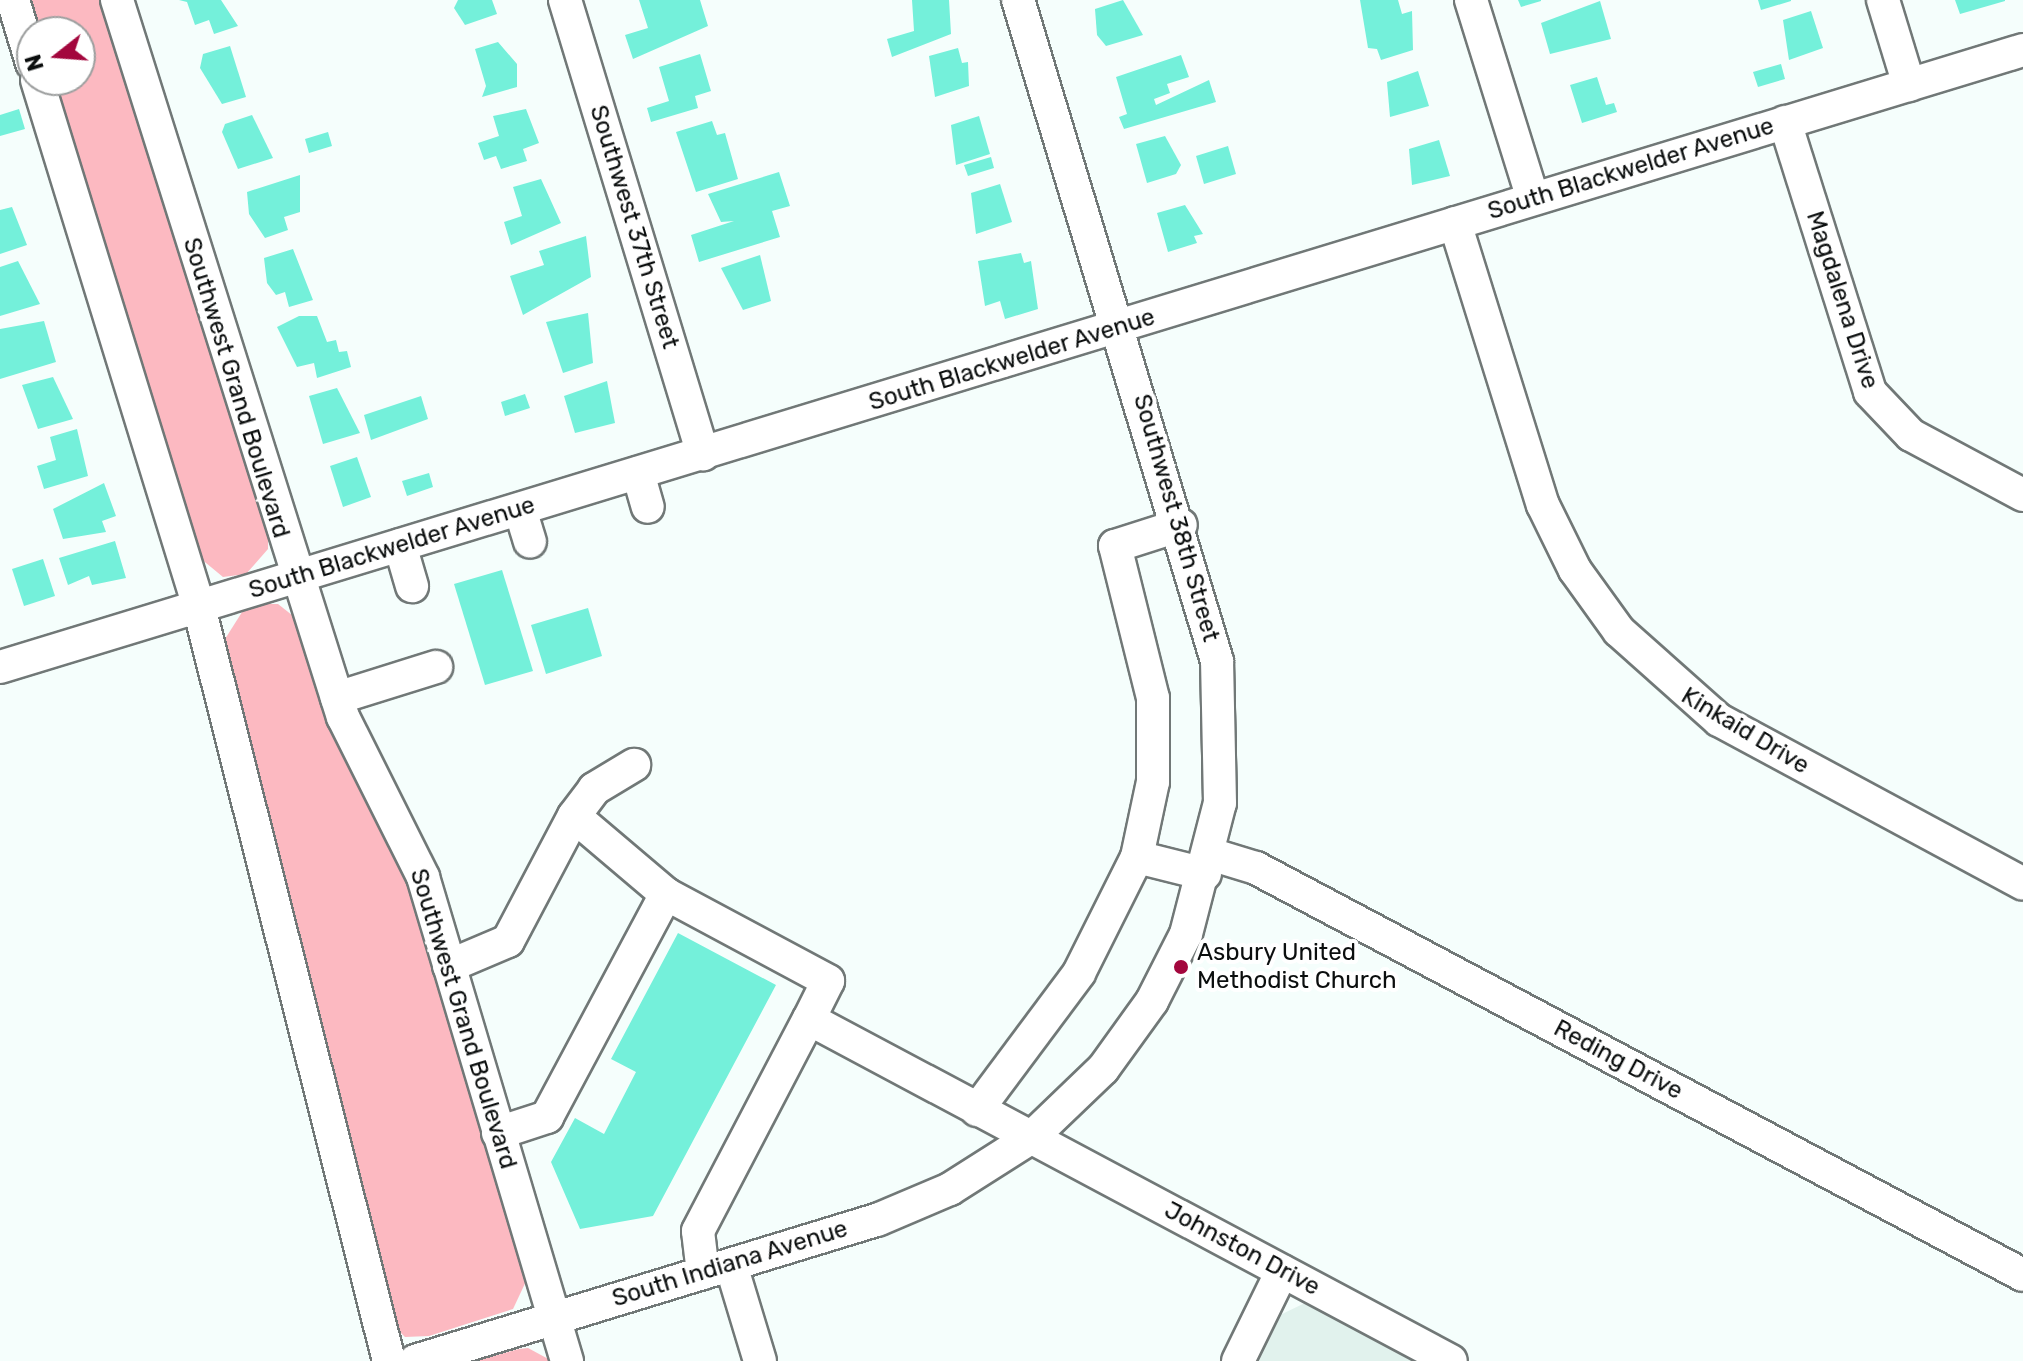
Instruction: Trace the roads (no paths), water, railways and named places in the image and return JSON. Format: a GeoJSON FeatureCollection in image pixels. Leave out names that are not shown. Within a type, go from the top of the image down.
{"type":"FeatureCollection","features":[{"type":"Feature","properties":{"kind":"street","name":"Southwest Grand Boulevard"},"geometry":{"type":"LineString","coordinates":[[117,0],[295,577],[337,698],[423,877],[567,1361]]}},
{"type":"Feature","properties":{"kind":"street","name":"Southwest 37th Street"},"geometry":{"type":"LineString","coordinates":[[565,0],[703,454]]}},
{"type":"Feature","properties":{"kind":"street","name":"Southwest 38th Street"},"geometry":{"type":"LineString","coordinates":[[1018,0],[1181,525],[1221,693],[1224,757],[1208,864],[1186,934],[1144,1014],[1103,1069],[1032,1137]]}},
{"type":"Feature","properties":{"kind":"street"},"geometry":{"type":"LineString","coordinates":[[1471,0],[1533,199]]}},
{"type":"Feature","properties":{"kind":"street"},"geometry":{"type":"LineString","coordinates":[[1883,0],[1909,85]]}},
{"type":"Feature","properties":{"kind":"street","name":"South Blackwelder Avenue"},"geometry":{"type":"LineString","coordinates":[[0,667],[2023,50]]}},
{"type":"Feature","properties":{"kind":"street"},"geometry":{"type":"LineString","coordinates":[[42,96],[199,607],[389,1361]]}},
{"type":"Feature","properties":{"kind":"street","name":"Magdalena Drive"},"geometry":{"type":"LineString","coordinates":[[1785,122],[1870,392],[1899,427],[2023,495]]}},
{"type":"Feature","properties":{"kind":"street","name":"Kinkaid Drive"},"geometry":{"type":"LineString","coordinates":[[1455,223],[1543,505],[1575,570],[1619,631],[1719,720],[2023,884]]}},
{"type":"Feature","properties":{"kind":"street"},"geometry":{"type":"LineString","coordinates":[[638,473],[648,507]]}},
{"type":"Feature","properties":{"kind":"street"},"geometry":{"type":"LineString","coordinates":[[520,509],[530,542]]}},
{"type":"Feature","properties":{"kind":"street"},"geometry":{"type":"LineString","coordinates":[[977,1110],[1079,973],[1137,857],[1153,782],[1153,698],[1115,546],[1181,525]]}},
{"type":"Feature","properties":{"kind":"street"},"geometry":{"type":"LineString","coordinates":[[400,545],[412,586]]}},
{"type":"Feature","properties":{"kind":"street"},"geometry":{"type":"LineString","coordinates":[[337,698],[436,667]]}},
{"type":"Feature","properties":{"kind":"street"},"geometry":{"type":"LineString","coordinates":[[449,966],[508,941],[574,816],[594,789],[634,765]]}},
{"type":"Feature","properties":{"kind":"street"},"geometry":{"type":"LineString","coordinates":[[574,816],[666,894],[828,981],[698,1231],[760,1361]]}},
{"type":"Feature","properties":{"kind":"street","name":"Reding Drive"},"geometry":{"type":"LineString","coordinates":[[1137,857],[1256,868],[2023,1275]]}},
{"type":"Feature","properties":{"kind":"street"},"geometry":{"type":"LineString","coordinates":[[498,1133],[547,1117],[666,894]]}},
{"type":"Feature","properties":{"kind":"street","name":"Johnston Drive"},"geometry":{"type":"LineString","coordinates":[[809,1019],[1451,1361]]}},
{"type":"Feature","properties":{"kind":"street","name":"South Indiana Avenue"},"geometry":{"type":"LineString","coordinates":[[415,1361],[906,1209],[1032,1137]]}},
{"type":"Feature","properties":{"kind":"street"},"geometry":{"type":"LineString","coordinates":[[1238,1361],[1282,1271]]}},
{"type":"Feature","properties":{"kind":"place","name":"Asbury United Methodist Church"},"geometry":{"type":"Point","coordinates":[1181,967]}}]}
